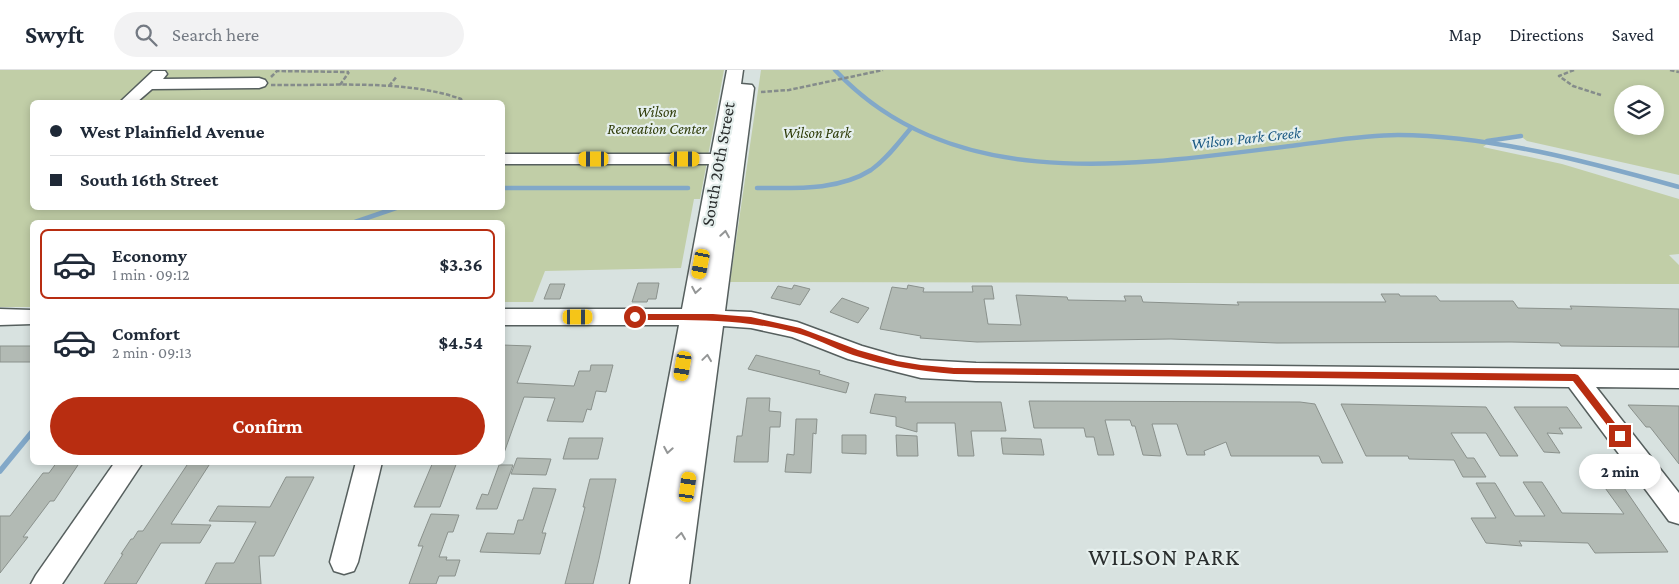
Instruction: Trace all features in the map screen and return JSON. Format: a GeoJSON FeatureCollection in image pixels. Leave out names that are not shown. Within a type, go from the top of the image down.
{"type":"FeatureCollection","features":[{"type":"Feature","properties":{"kind":"street"},"geometry":{"type":"LineString","coordinates":[[130,100],[163,70]]}},
{"type":"Feature","properties":{"kind":"street","name":"South 20th Street"},"geometry":{"type":"LineString","coordinates":[[645,584],[702,317],[728,159],[737,83],[749,70]]}},
{"type":"Feature","properties":{"kind":"street"},"geometry":{"type":"LineString","coordinates":[[149,84],[262,84]]}},
{"type":"Feature","properties":{"kind":"street"},"geometry":{"type":"LineString","coordinates":[[505,159],[728,159]]}},
{"type":"Feature","properties":{"kind":"street"},"geometry":{"type":"LineString","coordinates":[[0,317],[30,317]]}},
{"type":"Feature","properties":{"kind":"street"},"geometry":{"type":"LineString","coordinates":[[505,317],[702,317],[751,320],[797,330],[856,353],[921,368],[976,372],[1679,379]]}},
{"type":"Feature","properties":{"kind":"street","name":"South 20th Street"},"geometry":{"type":"LineString","coordinates":[[674,584],[702,317]]}},
{"type":"Feature","properties":{"kind":"street"},"geometry":{"type":"LineString","coordinates":[[1575,377],[1679,513]]}},
{"type":"Feature","properties":{"kind":"street"},"geometry":{"type":"LineString","coordinates":[[46,584],[128,465]]}},
{"type":"Feature","properties":{"kind":"street"},"geometry":{"type":"LineString","coordinates":[[344,562],[368,465]]}},
{"type":"Feature","properties":{"kind":"path"},"geometry":{"type":"LineString","coordinates":[[737,83],[777,91],[883,70]]}},
{"type":"Feature","properties":{"kind":"path"},"geometry":{"type":"LineString","coordinates":[[1574,70],[1559,76],[1573,86],[1601,95]]}},
{"type":"Feature","properties":{"kind":"path"},"geometry":{"type":"LineString","coordinates":[[1670,70],[1679,72]]}},
{"type":"Feature","properties":{"kind":"path"},"geometry":{"type":"LineString","coordinates":[[262,84],[277,71],[349,71]]}},
{"type":"Feature","properties":{"kind":"path"},"geometry":{"type":"LineString","coordinates":[[340,86],[349,71]]}},
{"type":"Feature","properties":{"kind":"path"},"geometry":{"type":"LineString","coordinates":[[389,86],[397,76]]}},
{"type":"Feature","properties":{"kind":"path"},"geometry":{"type":"LineString","coordinates":[[262,84],[389,86],[439,91],[461,100]]}},
{"type":"Feature","properties":{"kind":"green space","name":"Wilson Recreation Center"},"geometry":{"type":"Polygon","coordinates":[[[0,70],[724,70],[700,199],[694,199],[681,268],[545,271],[533,302],[505,302],[505,220],[30,220],[30,307],[0,307],[0,70]]]}},
{"type":"Feature","properties":{"kind":"green space","name":"Wilson Park"},"geometry":{"type":"Polygon","coordinates":[[[761,70],[1679,70],[1679,175],[1527,141],[1519,135],[1495,138],[1483,147],[1562,164],[1679,199],[1679,254],[1669,255],[1679,265],[1679,284],[730,282],[761,70]]]}},
{"type":"Feature","properties":{"kind":"building"},"geometry":{"type":"Polygon","coordinates":[[[638,283],[659,283],[656,299],[648,299],[647,302],[632,302],[638,283]]]}},
{"type":"Feature","properties":{"kind":"building"},"geometry":{"type":"Polygon","coordinates":[[[550,284],[565,284],[560,299],[544,299],[550,284]]]}},
{"type":"Feature","properties":{"kind":"building"},"geometry":{"type":"Polygon","coordinates":[[[794,285],[810,289],[800,305],[771,298],[778,286],[792,289],[794,285]]]}},
{"type":"Feature","properties":{"kind":"building"},"geometry":{"type":"Polygon","coordinates":[[[908,285],[924,288],[923,292],[973,292],[972,286],[992,286],[994,299],[984,299],[988,324],[1021,325],[1016,295],[1067,297],[1068,300],[1126,301],[1124,296],[1141,296],[1143,302],[1239,305],[1237,302],[1386,302],[1381,294],[1399,294],[1400,296],[1436,296],[1440,301],[1513,301],[1518,308],[1572,309],[1570,306],[1679,309],[1679,347],[1561,346],[1559,343],[1511,342],[1277,343],[1171,339],[977,342],[920,338],[921,336],[880,329],[892,287],[907,289],[908,285]]]}},
{"type":"Feature","properties":{"kind":"building"},"geometry":{"type":"Polygon","coordinates":[[[842,298],[869,308],[858,323],[830,312],[842,298]]]}},
{"type":"Feature","properties":{"kind":"building"},"geometry":{"type":"Polygon","coordinates":[[[505,345],[531,346],[517,383],[574,386],[579,371],[590,371],[591,365],[613,365],[606,392],[596,391],[591,410],[587,409],[583,422],[547,421],[555,398],[524,397],[505,450],[505,345]]]}},
{"type":"Feature","properties":{"kind":"building"},"geometry":{"type":"Polygon","coordinates":[[[0,346],[30,346],[30,362],[0,362],[0,346]]]}},
{"type":"Feature","properties":{"kind":"building"},"geometry":{"type":"Polygon","coordinates":[[[756,355],[820,371],[819,374],[849,383],[846,393],[748,369],[756,355]]]}},
{"type":"Feature","properties":{"kind":"building"},"geometry":{"type":"Polygon","coordinates":[[[875,394],[906,397],[905,402],[1001,402],[1006,431],[971,431],[974,456],[958,456],[955,423],[917,423],[917,432],[896,426],[896,417],[870,413],[875,394]]]}},
{"type":"Feature","properties":{"kind":"building"},"geometry":{"type":"Polygon","coordinates":[[[747,398],[770,398],[769,411],[781,412],[780,427],[770,427],[768,462],[734,462],[737,436],[742,436],[747,398]]]}},
{"type":"Feature","properties":{"kind":"building"},"geometry":{"type":"Polygon","coordinates":[[[1029,401],[1300,402],[1315,404],[1343,463],[1322,463],[1319,456],[1231,456],[1226,442],[1204,451],[1205,455],[1187,455],[1177,424],[1152,424],[1161,456],[1143,455],[1135,426],[1132,426],[1130,420],[1105,420],[1114,455],[1098,455],[1094,437],[1086,437],[1084,428],[1034,428],[1029,401]]]}},
{"type":"Feature","properties":{"kind":"building"},"geometry":{"type":"Polygon","coordinates":[[[1341,404],[1486,407],[1518,456],[1500,456],[1486,433],[1451,433],[1467,458],[1474,458],[1486,477],[1463,477],[1454,460],[1409,459],[1408,456],[1366,456],[1341,404]]]}},
{"type":"Feature","properties":{"kind":"building"},"geometry":{"type":"Polygon","coordinates":[[[1628,405],[1679,406],[1679,464],[1650,427],[1646,427],[1628,405]]]}},
{"type":"Feature","properties":{"kind":"building"},"geometry":{"type":"Polygon","coordinates":[[[1514,407],[1567,407],[1582,428],[1559,428],[1563,434],[1547,433],[1560,453],[1544,452],[1514,407]]]}},
{"type":"Feature","properties":{"kind":"building"},"geometry":{"type":"Polygon","coordinates":[[[796,419],[817,419],[816,434],[813,433],[811,473],[785,472],[787,454],[794,455],[796,419]]]}},
{"type":"Feature","properties":{"kind":"building"},"geometry":{"type":"Polygon","coordinates":[[[842,435],[866,435],[866,454],[842,453],[842,435]]]}},
{"type":"Feature","properties":{"kind":"building"},"geometry":{"type":"Polygon","coordinates":[[[896,435],[917,436],[918,456],[897,456],[896,435]]]}},
{"type":"Feature","properties":{"kind":"building"},"geometry":{"type":"Polygon","coordinates":[[[569,438],[603,438],[598,459],[563,459],[569,438]]]}},
{"type":"Feature","properties":{"kind":"building"},"geometry":{"type":"Polygon","coordinates":[[[1001,438],[1041,439],[1044,455],[1003,454],[1001,438]]]}},
{"type":"Feature","properties":{"kind":"building"},"geometry":{"type":"Polygon","coordinates":[[[517,458],[551,459],[546,475],[511,474],[517,458]]]}},
{"type":"Feature","properties":{"kind":"building"},"geometry":{"type":"Polygon","coordinates":[[[1587,463],[1607,463],[1668,552],[1595,553],[1588,543],[1519,541],[1522,546],[1486,543],[1471,518],[1496,518],[1476,483],[1495,483],[1515,516],[1545,516],[1523,482],[1542,482],[1562,513],[1624,514],[1587,463]]]}},
{"type":"Feature","properties":{"kind":"building"},"geometry":{"type":"Polygon","coordinates":[[[55,465],[78,465],[54,501],[50,501],[23,537],[28,537],[0,573],[0,516],[10,516],[43,473],[49,473],[55,465]]]}},
{"type":"Feature","properties":{"kind":"building"},"geometry":{"type":"Polygon","coordinates":[[[187,465],[209,465],[171,524],[211,525],[200,543],[161,543],[136,584],[104,584],[131,539],[133,539],[138,531],[143,531],[187,465]]]}},
{"type":"Feature","properties":{"kind":"building"},"geometry":{"type":"Polygon","coordinates":[[[432,465],[456,465],[440,507],[414,507],[432,465]]]}},
{"type":"Feature","properties":{"kind":"building"},"geometry":{"type":"Polygon","coordinates":[[[499,465],[513,465],[497,509],[476,509],[482,494],[488,495],[499,465]]]}},
{"type":"Feature","properties":{"kind":"building"},"geometry":{"type":"Polygon","coordinates":[[[286,477],[314,477],[274,556],[259,556],[261,584],[205,584],[216,563],[234,563],[256,522],[209,521],[218,506],[270,507],[286,477]]]}},
{"type":"Feature","properties":{"kind":"building"},"geometry":{"type":"Polygon","coordinates":[[[590,479],[616,479],[599,559],[593,584],[565,584],[585,507],[583,507],[590,479]]]}},
{"type":"Feature","properties":{"kind":"building"},"geometry":{"type":"Polygon","coordinates":[[[533,488],[556,489],[542,533],[546,533],[540,554],[480,552],[487,533],[514,534],[518,520],[523,520],[533,488]]]}},
{"type":"Feature","properties":{"kind":"building"},"geometry":{"type":"Polygon","coordinates":[[[431,514],[459,515],[453,532],[448,532],[439,557],[447,557],[446,560],[460,560],[455,576],[439,576],[436,584],[409,584],[423,546],[418,546],[431,514]]]}},
{"type":"Feature","properties":{"kind":"waterway","name":"Wilson Park Creek"},"geometry":{"type":"LineString","coordinates":[[835,70],[883,111],[936,138],[993,155],[1053,163],[1115,163],[1177,159],[1348,138],[1398,135],[1434,136],[1505,145],[1540,152],[1610,168],[1679,187]]}},
{"type":"Feature","properties":{"kind":"waterway"},"geometry":{"type":"LineString","coordinates":[[757,188],[816,187],[844,182],[858,177],[882,161],[911,128]]}},
{"type":"Feature","properties":{"kind":"waterway"},"geometry":{"type":"LineString","coordinates":[[1487,141],[1521,136]]}},
{"type":"Feature","properties":{"kind":"waterway"},"geometry":{"type":"LineString","coordinates":[[505,188],[688,188]]}},
{"type":"Feature","properties":{"kind":"waterway"},"geometry":{"type":"LineString","coordinates":[[361,220],[390,210]]}},
{"type":"Feature","properties":{"kind":"waterway"},"geometry":{"type":"LineString","coordinates":[[0,471],[30,434]]}},
{"type":"Feature","properties":{"kind":"district","name":"WILSON PARK"},"geometry":{"type":"Point","coordinates":[1164,556]}},
{"type":"Feature","properties":{"kind":"route"},"geometry":{"type":"LineString","coordinates":[[635,317],[713,317],[751,320],[797,330],[856,353],[897,364],[954,371],[1575,377],[1620,436]]}}]}
